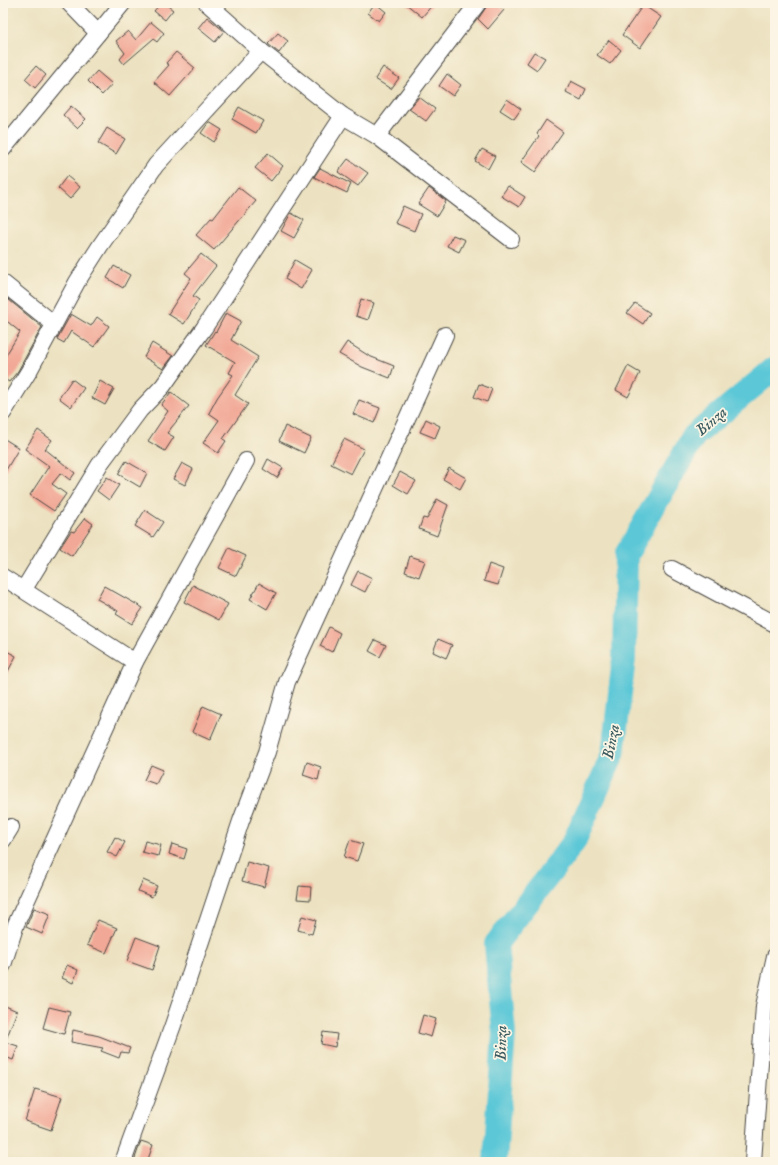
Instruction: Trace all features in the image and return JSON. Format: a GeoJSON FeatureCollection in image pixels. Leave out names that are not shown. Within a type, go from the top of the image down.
{"type":"FeatureCollection","features":[{"type":"Feature","properties":{"kind":"street"},"geometry":{"type":"LineString","coordinates":[[69,3],[98,33]]}},
{"type":"Feature","properties":{"kind":"street"},"geometry":{"type":"LineString","coordinates":[[3,148],[122,3]]}},
{"type":"Feature","properties":{"kind":"street"},"geometry":{"type":"LineString","coordinates":[[208,3],[261,51],[343,116],[376,136],[511,239]]}},
{"type":"Feature","properties":{"kind":"street"},"geometry":{"type":"LineString","coordinates":[[376,136],[478,3]]}},
{"type":"Feature","properties":{"kind":"street"},"geometry":{"type":"LineString","coordinates":[[3,413],[29,371],[54,324],[100,246],[156,166],[261,51]]}},
{"type":"Feature","properties":{"kind":"street"},"geometry":{"type":"LineString","coordinates":[[24,589],[100,464],[140,410],[163,386],[204,328],[343,116]]}},
{"type":"Feature","properties":{"kind":"street"},"geometry":{"type":"LineString","coordinates":[[3,283],[54,324]]}},
{"type":"Feature","properties":{"kind":"street"},"geometry":{"type":"LineString","coordinates":[[123,1162],[175,1017],[241,821],[267,752],[287,682],[445,335]]}},
{"type":"Feature","properties":{"kind":"street"},"geometry":{"type":"LineString","coordinates":[[3,965],[19,917],[135,662],[246,461]]}},
{"type":"Feature","properties":{"kind":"street"},"geometry":{"type":"LineString","coordinates":[[672,570],[775,624]]}},
{"type":"Feature","properties":{"kind":"street"},"geometry":{"type":"LineString","coordinates":[[5,583],[24,589],[135,662]]}},
{"type":"Feature","properties":{"kind":"street"},"geometry":{"type":"LineString","coordinates":[[754,1162],[769,1047],[764,1006],[775,956]]}},
{"type":"Feature","properties":{"kind":"building"},"geometry":{"type":"Polygon","coordinates":[[[161,3],[164,3],[173,10],[165,20],[154,11],[161,3]]]}},
{"type":"Feature","properties":{"kind":"building"},"geometry":{"type":"Polygon","coordinates":[[[375,3],[386,12],[379,21],[368,13],[375,3]]]}},
{"type":"Feature","properties":{"kind":"building"},"geometry":{"type":"Polygon","coordinates":[[[405,3],[434,3],[422,17],[405,3]]]}},
{"type":"Feature","properties":{"kind":"building"},"geometry":{"type":"Polygon","coordinates":[[[489,3],[497,3],[504,10],[488,29],[478,19],[489,3]]]}},
{"type":"Feature","properties":{"kind":"building"},"geometry":{"type":"Polygon","coordinates":[[[643,5],[661,17],[640,48],[622,35],[643,5]]]}},
{"type":"Feature","properties":{"kind":"building"},"geometry":{"type":"Polygon","coordinates":[[[207,17],[224,31],[215,42],[198,28],[207,17]]]}},
{"type":"Feature","properties":{"kind":"building"},"geometry":{"type":"Polygon","coordinates":[[[151,22],[164,33],[157,42],[153,39],[124,64],[120,59],[125,53],[116,41],[128,31],[136,40],[151,22]]]}},
{"type":"Feature","properties":{"kind":"building"},"geometry":{"type":"Polygon","coordinates":[[[278,33],[288,41],[279,53],[268,44],[278,33]]]}},
{"type":"Feature","properties":{"kind":"building"},"geometry":{"type":"Polygon","coordinates":[[[609,40],[621,50],[610,64],[597,55],[609,40]]]}},
{"type":"Feature","properties":{"kind":"building"},"geometry":{"type":"Polygon","coordinates":[[[176,52],[195,68],[170,96],[154,82],[169,65],[166,63],[176,52]]]}},
{"type":"Feature","properties":{"kind":"building"},"geometry":{"type":"Polygon","coordinates":[[[534,52],[545,58],[537,70],[527,63],[534,52]]]}},
{"type":"Feature","properties":{"kind":"building"},"geometry":{"type":"Polygon","coordinates":[[[36,66],[46,75],[35,88],[25,79],[36,66]]]}},
{"type":"Feature","properties":{"kind":"building"},"geometry":{"type":"Polygon","coordinates":[[[383,67],[399,78],[391,89],[375,79],[383,67]]]}},
{"type":"Feature","properties":{"kind":"building"},"geometry":{"type":"Polygon","coordinates":[[[97,71],[112,84],[102,95],[88,81],[97,71]]]}},
{"type":"Feature","properties":{"kind":"building"},"geometry":{"type":"Polygon","coordinates":[[[447,74],[461,85],[453,96],[439,86],[447,74]]]}},
{"type":"Feature","properties":{"kind":"building"},"geometry":{"type":"Polygon","coordinates":[[[571,81],[586,89],[581,100],[566,92],[571,81]]]}},
{"type":"Feature","properties":{"kind":"building"},"geometry":{"type":"Polygon","coordinates":[[[419,97],[435,109],[426,121],[409,109],[419,97]]]}},
{"type":"Feature","properties":{"kind":"building"},"geometry":{"type":"Polygon","coordinates":[[[507,99],[521,109],[514,119],[500,110],[507,99]]]}},
{"type":"Feature","properties":{"kind":"building"},"geometry":{"type":"Polygon","coordinates":[[[71,106],[86,119],[77,128],[63,115],[71,106]]]}},
{"type":"Feature","properties":{"kind":"building"},"geometry":{"type":"Polygon","coordinates":[[[239,107],[263,121],[256,133],[232,119],[239,107]]]}},
{"type":"Feature","properties":{"kind":"building"},"geometry":{"type":"Polygon","coordinates":[[[546,120],[563,132],[535,172],[521,162],[539,136],[537,134],[546,120]]]}},
{"type":"Feature","properties":{"kind":"building"},"geometry":{"type":"Polygon","coordinates":[[[209,122],[222,130],[214,142],[201,133],[209,122]]]}},
{"type":"Feature","properties":{"kind":"building"},"geometry":{"type":"Polygon","coordinates":[[[107,128],[125,139],[116,154],[98,143],[107,128]]]}},
{"type":"Feature","properties":{"kind":"building"},"geometry":{"type":"Polygon","coordinates":[[[482,149],[495,156],[488,169],[475,161],[482,149]]]}},
{"type":"Feature","properties":{"kind":"building"},"geometry":{"type":"Polygon","coordinates":[[[268,153],[283,166],[271,181],[255,168],[268,153]]]}},
{"type":"Feature","properties":{"kind":"building"},"geometry":{"type":"Polygon","coordinates":[[[348,159],[368,173],[358,186],[338,172],[348,159]]]}},
{"type":"Feature","properties":{"kind":"building"},"geometry":{"type":"Polygon","coordinates":[[[320,168],[351,184],[347,193],[314,177],[320,168]]]}},
{"type":"Feature","properties":{"kind":"building"},"geometry":{"type":"Polygon","coordinates":[[[67,176],[80,187],[70,199],[58,188],[67,176]]]}},
{"type":"Feature","properties":{"kind":"building"},"geometry":{"type":"Polygon","coordinates":[[[508,186],[525,197],[519,207],[501,196],[508,186]]]}},
{"type":"Feature","properties":{"kind":"building"},"geometry":{"type":"Polygon","coordinates":[[[238,187],[256,201],[214,250],[196,235],[211,218],[213,219],[238,187]]]}},
{"type":"Feature","properties":{"kind":"building"},"geometry":{"type":"Polygon","coordinates":[[[429,188],[446,201],[437,216],[418,204],[429,188]]]}},
{"type":"Feature","properties":{"kind":"building"},"geometry":{"type":"Polygon","coordinates":[[[403,206],[421,214],[414,231],[395,223],[403,206]]]}},
{"type":"Feature","properties":{"kind":"building"},"geometry":{"type":"Polygon","coordinates":[[[291,213],[304,220],[294,238],[281,231],[291,213]]]}},
{"type":"Feature","properties":{"kind":"building"},"geometry":{"type":"Polygon","coordinates":[[[453,235],[465,240],[459,252],[447,246],[453,235]]]}},
{"type":"Feature","properties":{"kind":"building"},"geometry":{"type":"Polygon","coordinates":[[[201,254],[216,266],[193,296],[199,300],[184,324],[168,314],[191,278],[185,273],[201,254]]]}},
{"type":"Feature","properties":{"kind":"building"},"geometry":{"type":"Polygon","coordinates":[[[295,260],[312,270],[301,289],[285,279],[295,260]]]}},
{"type":"Feature","properties":{"kind":"building"},"geometry":{"type":"Polygon","coordinates":[[[114,266],[130,275],[123,288],[107,278],[114,266]]]}},
{"type":"Feature","properties":{"kind":"building"},"geometry":{"type":"Polygon","coordinates":[[[3,295],[42,327],[18,371],[9,382],[3,378],[3,360],[20,332],[3,318],[3,295]]]}},
{"type":"Feature","properties":{"kind":"building"},"geometry":{"type":"Polygon","coordinates":[[[361,299],[374,303],[368,320],[356,316],[361,299]]]}},
{"type":"Feature","properties":{"kind":"building"},"geometry":{"type":"Polygon","coordinates":[[[635,303],[650,313],[643,324],[627,313],[635,303]]]}},
{"type":"Feature","properties":{"kind":"building"},"geometry":{"type":"Polygon","coordinates":[[[226,313],[241,321],[231,340],[258,357],[235,395],[248,404],[223,439],[226,441],[218,453],[203,443],[219,420],[209,413],[217,398],[233,375],[229,373],[235,362],[206,345],[215,331],[216,332],[226,313]]]}},
{"type":"Feature","properties":{"kind":"building"},"geometry":{"type":"Polygon","coordinates":[[[71,314],[91,326],[97,317],[109,326],[94,347],[71,331],[64,343],[57,339],[71,314]]]}},
{"type":"Feature","properties":{"kind":"building"},"geometry":{"type":"Polygon","coordinates":[[[347,342],[369,356],[394,366],[390,378],[362,367],[339,354],[347,342]]]}},
{"type":"Feature","properties":{"kind":"building"},"geometry":{"type":"Polygon","coordinates":[[[152,343],[173,356],[163,369],[144,357],[152,343]]]}},
{"type":"Feature","properties":{"kind":"building"},"geometry":{"type":"Polygon","coordinates":[[[628,366],[640,373],[628,397],[616,390],[628,366]]]}},
{"type":"Feature","properties":{"kind":"building"},"geometry":{"type":"Polygon","coordinates":[[[72,379],[84,388],[71,407],[59,398],[72,379]]]}},
{"type":"Feature","properties":{"kind":"building"},"geometry":{"type":"Polygon","coordinates":[[[100,381],[114,389],[105,405],[92,398],[100,381]]]}},
{"type":"Feature","properties":{"kind":"building"},"geometry":{"type":"Polygon","coordinates":[[[479,384],[492,389],[487,402],[474,397],[479,384]]]}},
{"type":"Feature","properties":{"kind":"building"},"geometry":{"type":"Polygon","coordinates":[[[171,392],[189,406],[167,433],[174,437],[165,451],[148,441],[168,411],[161,405],[171,392]]]}},
{"type":"Feature","properties":{"kind":"building"},"geometry":{"type":"Polygon","coordinates":[[[359,400],[380,408],[374,423],[353,414],[359,400]]]}},
{"type":"Feature","properties":{"kind":"building"},"geometry":{"type":"Polygon","coordinates":[[[426,419],[440,426],[435,438],[420,432],[426,419]]]}},
{"type":"Feature","properties":{"kind":"building"},"geometry":{"type":"Polygon","coordinates":[[[285,426],[311,438],[304,453],[279,441],[285,426]]]}},
{"type":"Feature","properties":{"kind":"building"},"geometry":{"type":"Polygon","coordinates":[[[38,430],[52,440],[45,449],[75,473],[70,480],[61,473],[52,484],[66,494],[54,511],[30,495],[49,466],[25,449],[38,430]]]}},
{"type":"Feature","properties":{"kind":"building"},"geometry":{"type":"Polygon","coordinates":[[[3,438],[19,448],[3,475],[3,438]]]}},
{"type":"Feature","properties":{"kind":"building"},"geometry":{"type":"Polygon","coordinates":[[[344,439],[364,449],[351,474],[331,464],[344,439]]]}},
{"type":"Feature","properties":{"kind":"building"},"geometry":{"type":"Polygon","coordinates":[[[268,459],[283,468],[277,478],[263,469],[268,459]]]}},
{"type":"Feature","properties":{"kind":"building"},"geometry":{"type":"Polygon","coordinates":[[[126,461],[147,473],[140,487],[118,474],[126,461]]]}},
{"type":"Feature","properties":{"kind":"building"},"geometry":{"type":"Polygon","coordinates":[[[182,463],[193,469],[185,485],[173,479],[182,463]]]}},
{"type":"Feature","properties":{"kind":"building"},"geometry":{"type":"Polygon","coordinates":[[[449,468],[466,478],[460,489],[443,479],[449,468]]]}},
{"type":"Feature","properties":{"kind":"building"},"geometry":{"type":"Polygon","coordinates":[[[400,472],[416,481],[408,494],[393,485],[400,472]]]}},
{"type":"Feature","properties":{"kind":"building"},"geometry":{"type":"Polygon","coordinates":[[[107,477],[119,485],[109,500],[97,491],[107,477]]]}},
{"type":"Feature","properties":{"kind":"building"},"geometry":{"type":"Polygon","coordinates":[[[437,499],[448,505],[437,536],[419,529],[423,518],[427,519],[437,499]]]}},
{"type":"Feature","properties":{"kind":"building"},"geometry":{"type":"Polygon","coordinates":[[[145,510],[163,522],[153,537],[135,526],[145,510]]]}},
{"type":"Feature","properties":{"kind":"building"},"geometry":{"type":"Polygon","coordinates":[[[85,518],[93,524],[72,556],[60,548],[71,531],[74,532],[85,518]]]}},
{"type":"Feature","properties":{"kind":"building"},"geometry":{"type":"Polygon","coordinates":[[[229,548],[246,556],[236,576],[219,568],[229,548]]]}},
{"type":"Feature","properties":{"kind":"building"},"geometry":{"type":"Polygon","coordinates":[[[410,556],[425,561],[419,577],[405,572],[410,556]]]}},
{"type":"Feature","properties":{"kind":"building"},"geometry":{"type":"Polygon","coordinates":[[[489,564],[503,569],[498,585],[484,581],[489,564]]]}},
{"type":"Feature","properties":{"kind":"building"},"geometry":{"type":"Polygon","coordinates":[[[358,571],[372,578],[365,592],[351,585],[358,571]]]}},
{"type":"Feature","properties":{"kind":"building"},"geometry":{"type":"Polygon","coordinates":[[[259,583],[276,593],[267,609],[250,599],[259,583]]]}},
{"type":"Feature","properties":{"kind":"building"},"geometry":{"type":"Polygon","coordinates":[[[193,585],[228,604],[219,620],[184,602],[193,585]]]}},
{"type":"Feature","properties":{"kind":"building"},"geometry":{"type":"Polygon","coordinates":[[[104,586],[143,608],[132,624],[116,614],[118,611],[97,599],[104,586]]]}},
{"type":"Feature","properties":{"kind":"building"},"geometry":{"type":"Polygon","coordinates":[[[329,627],[340,633],[332,652],[320,646],[329,627]]]}},
{"type":"Feature","properties":{"kind":"building"},"geometry":{"type":"Polygon","coordinates":[[[438,639],[452,645],[446,658],[433,652],[438,639]]]}},
{"type":"Feature","properties":{"kind":"building"},"geometry":{"type":"Polygon","coordinates":[[[375,640],[386,645],[380,657],[369,651],[375,640]]]}},
{"type":"Feature","properties":{"kind":"building"},"geometry":{"type":"Polygon","coordinates":[[[3,649],[16,656],[3,681],[3,649]]]}},
{"type":"Feature","properties":{"kind":"building"},"geometry":{"type":"Polygon","coordinates":[[[203,706],[221,714],[210,740],[192,732],[203,706]]]}},
{"type":"Feature","properties":{"kind":"building"},"geometry":{"type":"Polygon","coordinates":[[[307,762],[321,767],[318,780],[303,775],[307,762]]]}},
{"type":"Feature","properties":{"kind":"building"},"geometry":{"type":"Polygon","coordinates":[[[151,765],[163,770],[156,784],[144,780],[151,765]]]}},
{"type":"Feature","properties":{"kind":"building"},"geometry":{"type":"Polygon","coordinates":[[[115,837],[125,842],[117,857],[107,852],[115,837]]]}},
{"type":"Feature","properties":{"kind":"building"},"geometry":{"type":"Polygon","coordinates":[[[350,840],[363,844],[357,861],[344,857],[350,840]]]}},
{"type":"Feature","properties":{"kind":"building"},"geometry":{"type":"Polygon","coordinates":[[[145,841],[161,845],[158,856],[142,852],[145,841]]]}},
{"type":"Feature","properties":{"kind":"building"},"geometry":{"type":"Polygon","coordinates":[[[172,844],[187,849],[184,859],[169,854],[172,844]]]}},
{"type":"Feature","properties":{"kind":"building"},"geometry":{"type":"Polygon","coordinates":[[[247,862],[269,868],[264,887],[242,881],[247,862]]]}},
{"type":"Feature","properties":{"kind":"building"},"geometry":{"type":"Polygon","coordinates":[[[143,880],[157,886],[152,897],[138,891],[143,880]]]}},
{"type":"Feature","properties":{"kind":"building"},"geometry":{"type":"Polygon","coordinates":[[[299,886],[311,887],[310,900],[297,899],[299,886]]]}},
{"type":"Feature","properties":{"kind":"building"},"geometry":{"type":"Polygon","coordinates":[[[34,908],[50,914],[42,934],[26,927],[34,908]]]}},
{"type":"Feature","properties":{"kind":"building"},"geometry":{"type":"Polygon","coordinates":[[[302,916],[316,920],[312,934],[298,930],[302,916]]]}},
{"type":"Feature","properties":{"kind":"building"},"geometry":{"type":"Polygon","coordinates":[[[98,920],[117,928],[106,953],[87,945],[98,920]]]}},
{"type":"Feature","properties":{"kind":"building"},"geometry":{"type":"Polygon","coordinates":[[[136,937],[160,946],[152,970],[127,961],[136,937]]]}},
{"type":"Feature","properties":{"kind":"building"},"geometry":{"type":"Polygon","coordinates":[[[67,965],[78,970],[73,983],[62,978],[67,965]]]}},
{"type":"Feature","properties":{"kind":"building"},"geometry":{"type":"Polygon","coordinates":[[[3,1005],[17,1011],[5,1042],[18,1046],[13,1060],[3,1056],[3,1005]]]}},
{"type":"Feature","properties":{"kind":"building"},"geometry":{"type":"Polygon","coordinates":[[[49,1007],[70,1012],[64,1034],[43,1028],[49,1007]]]}},
{"type":"Feature","properties":{"kind":"building"},"geometry":{"type":"Polygon","coordinates":[[[423,1015],[436,1019],[431,1037],[418,1033],[423,1015]]]}},
{"type":"Feature","properties":{"kind":"building"},"geometry":{"type":"Polygon","coordinates":[[[73,1030],[99,1036],[130,1048],[128,1053],[121,1052],[119,1058],[101,1051],[103,1048],[71,1042],[73,1030]]]}},
{"type":"Feature","properties":{"kind":"building"},"geometry":{"type":"Polygon","coordinates":[[[323,1032],[337,1034],[335,1047],[321,1044],[323,1032]]]}},
{"type":"Feature","properties":{"kind":"building"},"geometry":{"type":"Polygon","coordinates":[[[35,1089],[62,1097],[51,1130],[25,1121],[35,1089]]]}},
{"type":"Feature","properties":{"kind":"building"},"geometry":{"type":"Polygon","coordinates":[[[141,1141],[153,1145],[147,1162],[134,1161],[141,1141]]]}},
{"type":"Feature","properties":{"kind":"waterway","name":"Binza"},"geometry":{"type":"LineString","coordinates":[[495,1162],[504,1033],[496,944],[574,842],[613,754],[624,658],[626,555],[694,436],[775,368]]}}]}
